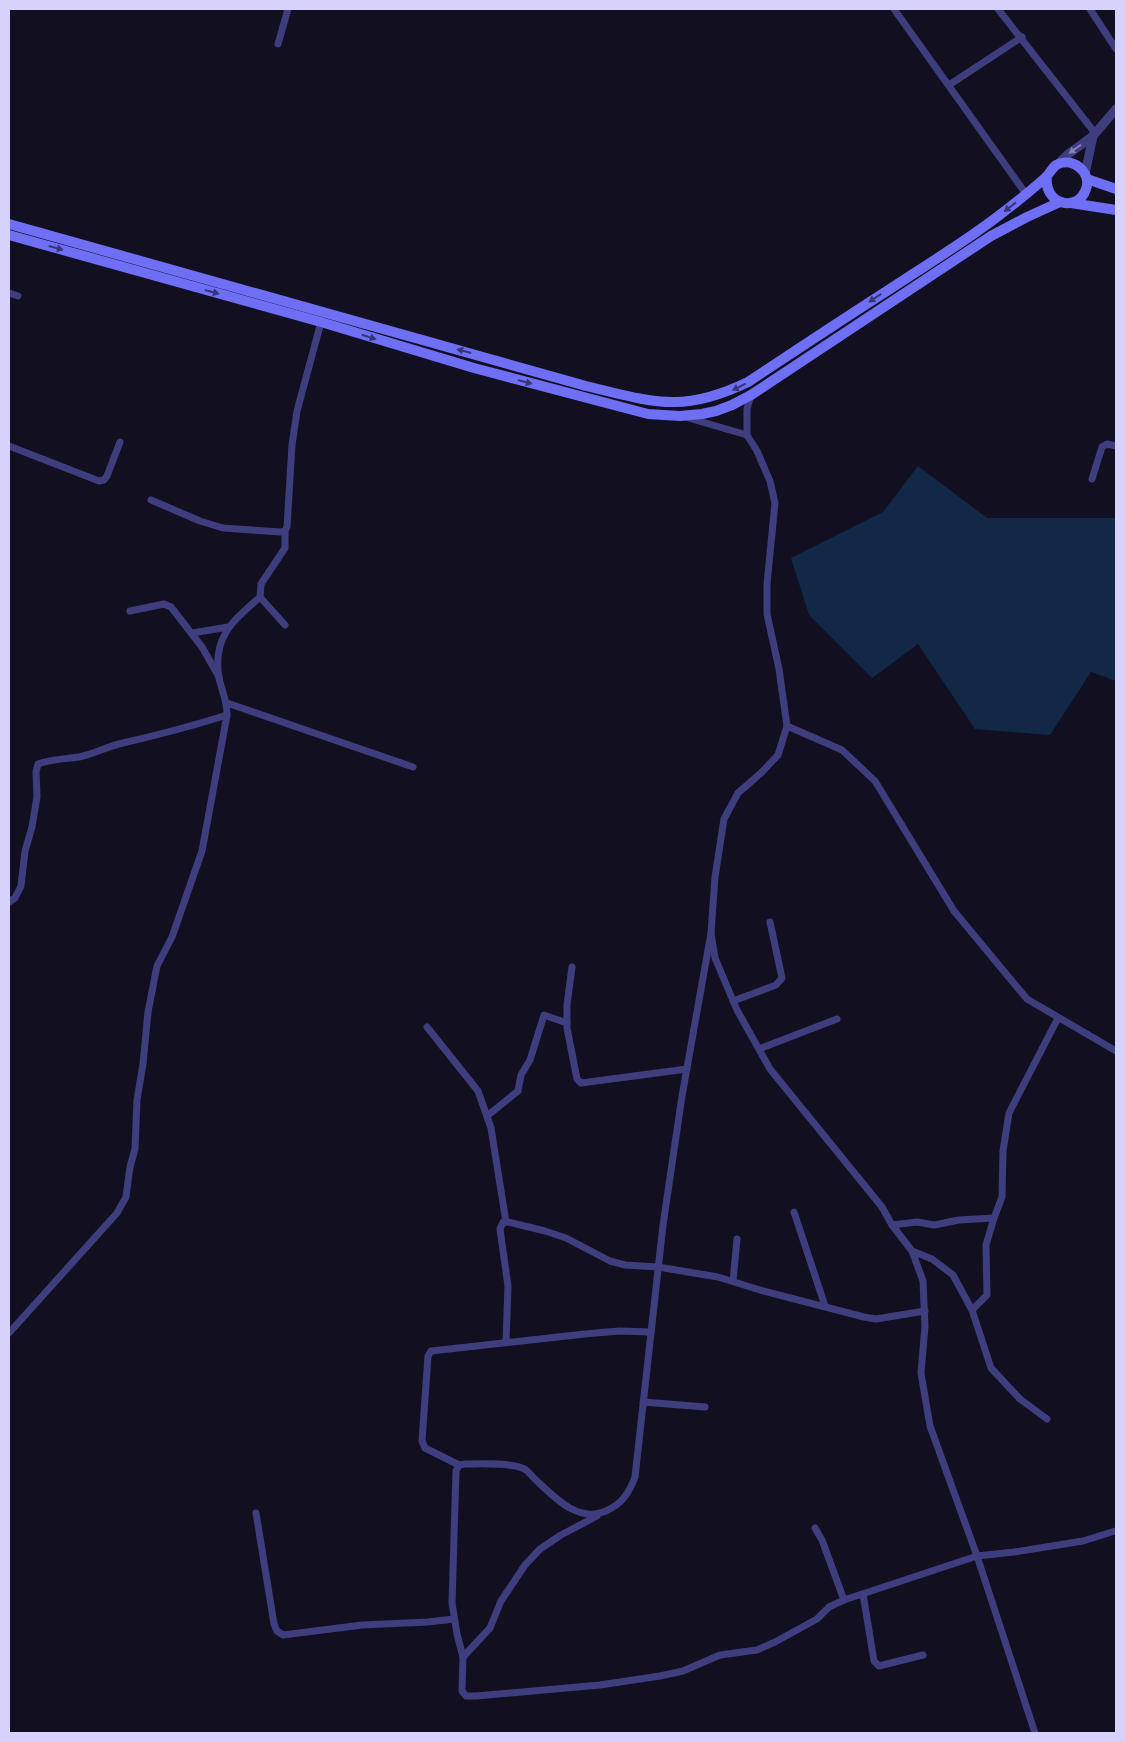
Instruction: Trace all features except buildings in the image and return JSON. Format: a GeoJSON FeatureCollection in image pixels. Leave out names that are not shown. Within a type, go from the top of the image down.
{"type":"FeatureCollection","features":[{"type":"Feature","properties":{"kind":"main road"},"geometry":{"type":"LineString","coordinates":[[9,224],[174,276],[321,322],[474,368],[648,414],[680,416],[716,411],[751,395],[991,236],[1027,217],[1064,203],[1076,201],[1083,196],[1086,188],[1086,177],[1080,168],[1073,164],[1065,162],[1058,164],[1051,169],[1047,176],[986,226],[748,382],[728,392],[709,398],[672,403],[651,402],[586,386],[174,276],[9,235]]}},
{"type":"Feature","properties":{"kind":"main road"},"geometry":{"type":"LineString","coordinates":[[1047,176],[1046,184],[1053,198],[1064,203],[1116,210]]}},
{"type":"Feature","properties":{"kind":"main road"},"geometry":{"type":"LineString","coordinates":[[1086,177],[1116,189]]}},
{"type":"Feature","properties":{"kind":"main road"},"geometry":{"type":"LineString","coordinates":[[583,398],[586,386]]}},
{"type":"Feature","properties":{"kind":"street"},"geometry":{"type":"LineString","coordinates":[[278,44],[288,9]]}},
{"type":"Feature","properties":{"kind":"street"},"geometry":{"type":"LineString","coordinates":[[894,9],[1026,194]]}},
{"type":"Feature","properties":{"kind":"street"},"geometry":{"type":"LineString","coordinates":[[998,9],[1022,37],[1094,134],[1086,177]]}},
{"type":"Feature","properties":{"kind":"street"},"geometry":{"type":"LineString","coordinates":[[1090,9],[1116,49]]}},
{"type":"Feature","properties":{"kind":"street"},"geometry":{"type":"LineString","coordinates":[[949,85],[1022,37]]}},
{"type":"Feature","properties":{"kind":"street"},"geometry":{"type":"LineString","coordinates":[[1058,164],[1094,134],[1116,109]]}},
{"type":"Feature","properties":{"kind":"street"},"geometry":{"type":"LineString","coordinates":[[9,293],[18,296]]}},
{"type":"Feature","properties":{"kind":"street"},"geometry":{"type":"LineString","coordinates":[[219,677],[221,641],[228,627],[260,597],[261,584],[285,548],[292,445],[297,411],[321,322]]}},
{"type":"Feature","properties":{"kind":"street"},"geometry":{"type":"LineString","coordinates":[[463,1656],[490,1628],[501,1601],[525,1565],[540,1549],[561,1535],[621,1502],[629,1492],[635,1477],[666,1207],[687,1069],[711,933],[715,877],[724,819],[738,793],[778,755],[787,726],[779,669],[766,614],[775,504],[770,481],[757,451],[747,435],[747,409],[751,395]]}},
{"type":"Feature","properties":{"kind":"street"},"geometry":{"type":"LineString","coordinates":[[680,416],[747,435]]}},
{"type":"Feature","properties":{"kind":"street"},"geometry":{"type":"LineString","coordinates":[[9,446],[100,481],[104,480],[107,476],[120,442]]}},
{"type":"Feature","properties":{"kind":"street"},"geometry":{"type":"LineString","coordinates":[[1092,479],[1102,448],[1107,444],[1116,446]]}},
{"type":"Feature","properties":{"kind":"street"},"geometry":{"type":"LineString","coordinates":[[151,500],[200,521],[223,528],[285,531]]}},
{"type":"Feature","properties":{"kind":"street"},"geometry":{"type":"LineString","coordinates":[[260,597],[285,625]]}},
{"type":"Feature","properties":{"kind":"street"},"geometry":{"type":"LineString","coordinates":[[9,1333],[117,1213],[126,1198],[130,1167],[135,1150],[137,1100],[148,1012],[157,966],[172,937],[202,851],[227,715],[227,704],[219,677],[192,633],[171,608],[164,604],[130,611]]}},
{"type":"Feature","properties":{"kind":"street"},"geometry":{"type":"LineString","coordinates":[[192,633],[228,627]]}},
{"type":"Feature","properties":{"kind":"street"},"geometry":{"type":"LineString","coordinates":[[227,704],[413,767]]}},
{"type":"Feature","properties":{"kind":"street"},"geometry":{"type":"LineString","coordinates":[[9,902],[15,898],[21,886],[25,851],[32,827],[37,797],[36,772],[38,764],[44,761],[80,757],[122,743],[153,737],[227,715]]}},
{"type":"Feature","properties":{"kind":"street"},"geometry":{"type":"LineString","coordinates":[[787,726],[842,750],[875,781],[954,911],[1027,999],[1116,1051]]}},
{"type":"Feature","properties":{"kind":"street"},"geometry":{"type":"LineString","coordinates":[[733,1001],[776,985],[782,978],[770,922]]}},
{"type":"Feature","properties":{"kind":"street"},"geometry":{"type":"LineString","coordinates":[[711,933],[715,958],[733,1001],[770,1069],[882,1207],[892,1225],[912,1251],[923,1282],[925,1326],[921,1373],[930,1426],[977,1556],[1035,1733]]}},
{"type":"Feature","properties":{"kind":"street"},"geometry":{"type":"LineString","coordinates":[[572,967],[567,1005],[567,1023],[571,1055],[577,1079],[581,1083],[687,1069]]}},
{"type":"Feature","properties":{"kind":"street"},"geometry":{"type":"LineString","coordinates":[[487,1116],[518,1091],[521,1075],[530,1060],[544,1015],[567,1023]]}},
{"type":"Feature","properties":{"kind":"street"},"geometry":{"type":"LineString","coordinates":[[972,1310],[987,1295],[986,1245],[1002,1197],[1003,1151],[1009,1114],[1058,1018]]}},
{"type":"Feature","properties":{"kind":"street"},"geometry":{"type":"LineString","coordinates":[[759,1048],[837,1019]]}},
{"type":"Feature","properties":{"kind":"street"},"geometry":{"type":"LineString","coordinates":[[427,1027],[478,1091],[491,1128],[506,1222]]}},
{"type":"Feature","properties":{"kind":"street"},"geometry":{"type":"LineString","coordinates":[[794,1212],[825,1306]]}},
{"type":"Feature","properties":{"kind":"street"},"geometry":{"type":"LineString","coordinates":[[892,1225],[917,1222],[934,1225],[960,1220],[994,1218]]}},
{"type":"Feature","properties":{"kind":"street"},"geometry":{"type":"LineString","coordinates":[[506,1342],[508,1286],[500,1229],[503,1222],[545,1231],[566,1238],[610,1261],[625,1265],[658,1267],[718,1277],[760,1290],[876,1318],[925,1311]]}},
{"type":"Feature","properties":{"kind":"street"},"geometry":{"type":"LineString","coordinates":[[733,1281],[737,1239]]}},
{"type":"Feature","properties":{"kind":"street"},"geometry":{"type":"LineString","coordinates":[[912,1251],[932,1259],[953,1274],[972,1310],[991,1368],[1020,1399],[1046,1419]]}},
{"type":"Feature","properties":{"kind":"street"},"geometry":{"type":"LineString","coordinates":[[607,1510],[594,1515],[582,1514],[567,1507],[525,1470],[506,1465],[459,1465],[425,1448],[422,1441],[428,1356],[431,1351],[506,1342],[619,1331],[651,1332]]}},
{"type":"Feature","properties":{"kind":"street"},"geometry":{"type":"LineString","coordinates":[[643,1402],[706,1407]]}},
{"type":"Feature","properties":{"kind":"street"},"geometry":{"type":"LineString","coordinates":[[459,1465],[456,1472],[452,1580],[454,1619],[463,1656],[462,1691],[466,1696],[600,1685],[683,1671],[720,1655],[757,1650],[817,1619],[830,1607],[844,1600],[977,1556],[1083,1541],[1115,1531]]}},
{"type":"Feature","properties":{"kind":"street"},"geometry":{"type":"LineString","coordinates":[[256,1513],[274,1624],[277,1631],[283,1635],[362,1625],[454,1619]]}},
{"type":"Feature","properties":{"kind":"street"},"geometry":{"type":"LineString","coordinates":[[815,1528],[822,1540],[844,1600]]}},
{"type":"Feature","properties":{"kind":"street"},"geometry":{"type":"LineString","coordinates":[[863,1594],[874,1661],[879,1666],[886,1666],[923,1655]]}},
{"type":"Feature","properties":{"kind":"water"},"geometry":{"type":"Polygon","coordinates":[[[918,466],[987,518],[1116,518],[1116,681],[1091,672],[1050,735],[975,729],[918,644],[872,678],[809,615],[791,558],[883,512],[918,466]]]}}]}
